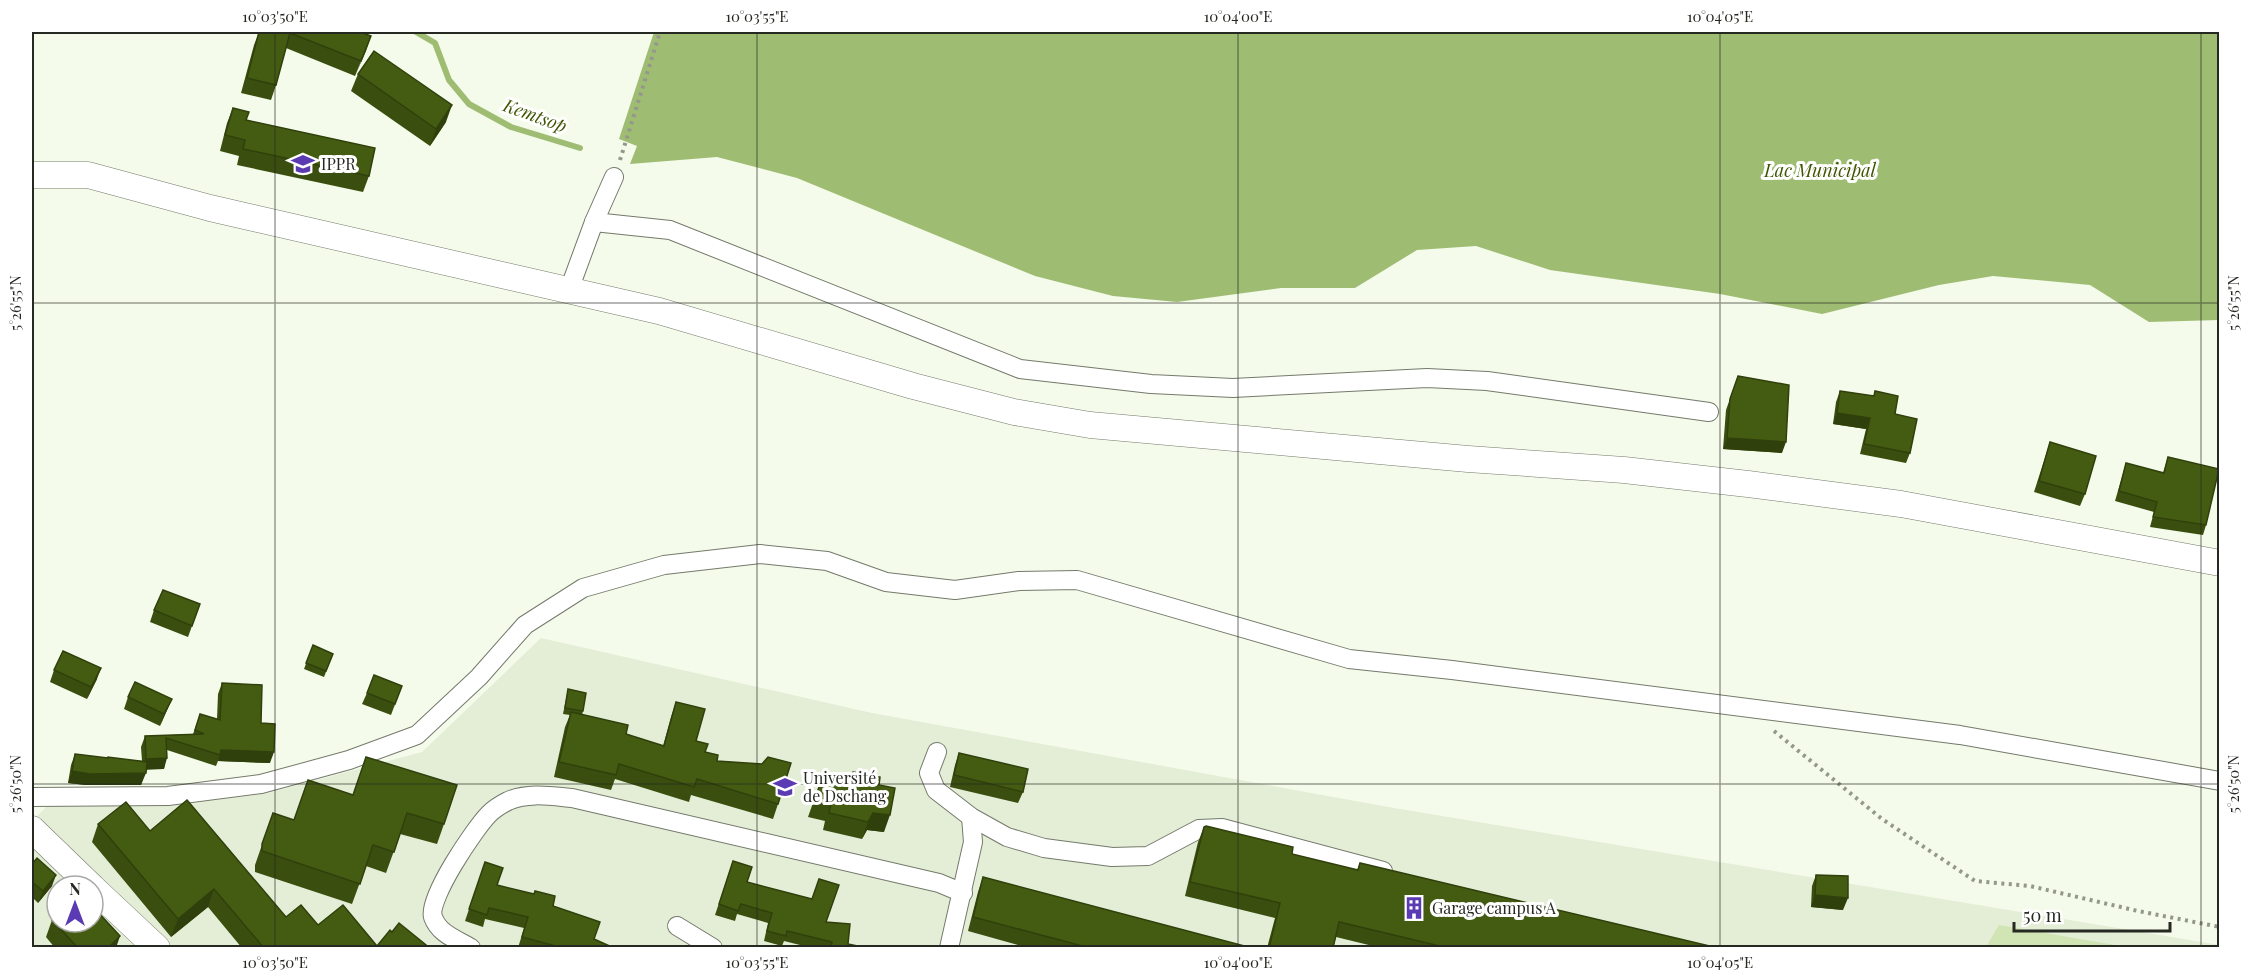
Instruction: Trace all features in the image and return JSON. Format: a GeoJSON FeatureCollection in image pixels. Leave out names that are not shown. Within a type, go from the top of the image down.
{"type":"FeatureCollection","features":[{"type":"Feature","properties":{"kind":"main road"},"geometry":{"type":"LineString","coordinates":[[32,175],[88,175],[210,208],[659,311],[913,386],[1014,412],[1090,425],[1456,458],[1624,470],[1748,484],[1912,506],[2220,563]]}},
{"type":"Feature","properties":{"kind":"main road"},"geometry":{"type":"LineString","coordinates":[[32,829],[79,874]]}},
{"type":"Feature","properties":{"kind":"main road"},"geometry":{"type":"LineString","coordinates":[[105,899],[157,948]]}},
{"type":"Feature","properties":{"kind":"street"},"geometry":{"type":"LineString","coordinates":[[569,290],[594,222],[614,177]]}},
{"type":"Feature","properties":{"kind":"street"},"geometry":{"type":"LineString","coordinates":[[594,222],[670,230],[1020,369],[1151,384],[1233,388],[1427,378],[1487,381],[1708,412]]}},
{"type":"Feature","properties":{"kind":"street"},"geometry":{"type":"LineString","coordinates":[[32,797],[168,796],[261,784],[349,760],[417,735],[479,676],[525,625],[583,588],[664,566],[760,554],[827,561],[886,582],[955,590],[1019,581],[1077,580],[1349,659],[1959,735],[2220,781]]}},
{"type":"Feature","properties":{"kind":"street"},"geometry":{"type":"LineString","coordinates":[[937,752],[929,773],[936,790],[971,817],[1006,837],[1044,848],[1112,857],[1148,856],[1199,829],[1222,828],[1402,876]]}},
{"type":"Feature","properties":{"kind":"street"},"geometry":{"type":"LineString","coordinates":[[471,948],[440,930],[432,914],[436,897],[472,835],[490,812],[508,801],[526,795],[572,798],[939,883],[963,893]]}},
{"type":"Feature","properties":{"kind":"street"},"geometry":{"type":"LineString","coordinates":[[949,948],[973,842],[971,817]]}},
{"type":"Feature","properties":{"kind":"street"},"geometry":{"type":"LineString","coordinates":[[677,926],[713,948]]}},
{"type":"Feature","properties":{"kind":"path"},"geometry":{"type":"LineString","coordinates":[[614,177],[660,32]]}},
{"type":"Feature","properties":{"kind":"path"},"geometry":{"type":"LineString","coordinates":[[1749,708],[1785,742],[1882,819],[1976,881],[2030,886],[2220,927]]}},
{"type":"Feature","properties":{"kind":"shaded area","name":"Université de Dschang"},"geometry":{"type":"Polygon","coordinates":[[[541,638],[872,713],[1394,808],[2220,945],[2219,948],[32,948],[32,821],[47,806],[179,805],[268,793],[422,752],[541,638]]]}},
{"type":"Feature","properties":{"kind":"shaded area"},"geometry":{"type":"Polygon","coordinates":[[[1999,925],[2127,947],[1986,947],[1999,925]]]}},
{"type":"Feature","properties":{"kind":"water","name":"Lac Municipal"},"geometry":{"type":"Polygon","coordinates":[[[654,32],[2219,32],[2219,320],[2149,322],[2090,285],[1993,276],[1939,285],[1822,314],[1720,294],[1550,270],[1476,246],[1417,250],[1355,288],[1281,288],[1177,302],[1113,296],[1035,276],[797,178],[717,157],[630,164],[637,146],[619,139],[654,32]]]}},
{"type":"Feature","properties":{"kind":"building"},"geometry":{"type":"Polygon","coordinates":[[[259,32],[360,32],[371,36],[361,61],[290,33],[276,85],[247,78],[259,32]]]}},
{"type":"Feature","properties":{"kind":"building"},"geometry":{"type":"Polygon","coordinates":[[[374,51],[452,105],[436,129],[358,74],[374,51]]]}},
{"type":"Feature","properties":{"kind":"building"},"geometry":{"type":"Polygon","coordinates":[[[233,108],[249,112],[246,120],[375,148],[369,176],[243,149],[245,140],[225,135],[233,108]]]}},
{"type":"Feature","properties":{"kind":"building"},"geometry":{"type":"Polygon","coordinates":[[[1738,376],[1789,385],[1786,442],[1727,438],[1730,399],[1738,376]]]}},
{"type":"Feature","properties":{"kind":"building"},"geometry":{"type":"Polygon","coordinates":[[[1840,391],[1874,396],[1875,391],[1898,396],[1895,414],[1917,419],[1910,453],[1864,444],[1870,418],[1837,413],[1840,391]]]}},
{"type":"Feature","properties":{"kind":"building"},"geometry":{"type":"Polygon","coordinates":[[[2050,442],[2096,456],[2085,494],[2039,481],[2050,442]]]}},
{"type":"Feature","properties":{"kind":"building"},"geometry":{"type":"Polygon","coordinates":[[[2168,457],[2219,469],[2206,525],[2153,517],[2157,502],[2119,491],[2126,463],[2164,473],[2168,457]]]}},
{"type":"Feature","properties":{"kind":"building"},"geometry":{"type":"Polygon","coordinates":[[[163,590],[200,604],[192,626],[154,610],[163,590]]]}},
{"type":"Feature","properties":{"kind":"building"},"geometry":{"type":"Polygon","coordinates":[[[313,645],[333,654],[326,671],[306,663],[313,645]]]}},
{"type":"Feature","properties":{"kind":"building"},"geometry":{"type":"Polygon","coordinates":[[[63,651],[101,668],[91,687],[54,670],[63,651]]]}},
{"type":"Feature","properties":{"kind":"building"},"geometry":{"type":"Polygon","coordinates":[[[374,675],[402,686],[395,704],[367,693],[374,675]]]}},
{"type":"Feature","properties":{"kind":"building"},"geometry":{"type":"Polygon","coordinates":[[[135,682],[172,699],[164,714],[128,697],[135,682]]]}},
{"type":"Feature","properties":{"kind":"building"},"geometry":{"type":"Polygon","coordinates":[[[222,683],[262,685],[261,723],[275,724],[274,752],[221,750],[220,755],[166,738],[167,758],[146,759],[145,736],[204,734],[195,730],[200,714],[220,720],[222,683]]]}},
{"type":"Feature","properties":{"kind":"building"},"geometry":{"type":"Polygon","coordinates":[[[568,689],[586,693],[583,711],[565,708],[568,689]]]}},
{"type":"Feature","properties":{"kind":"building"},"geometry":{"type":"Polygon","coordinates":[[[676,702],[705,709],[696,741],[708,744],[705,752],[718,755],[717,761],[762,764],[768,757],[791,763],[778,804],[697,779],[694,787],[619,764],[616,775],[559,762],[571,712],[628,725],[626,734],[664,746],[676,702]]]}},
{"type":"Feature","properties":{"kind":"building"},"geometry":{"type":"Polygon","coordinates":[[[959,753],[1028,769],[1023,792],[954,775],[959,753]]]}},
{"type":"Feature","properties":{"kind":"building"},"geometry":{"type":"Polygon","coordinates":[[[75,754],[147,762],[146,773],[90,774],[72,771],[75,754]]]}},
{"type":"Feature","properties":{"kind":"building"},"geometry":{"type":"Polygon","coordinates":[[[366,757],[457,785],[444,824],[407,813],[394,852],[373,845],[360,884],[262,851],[262,844],[273,813],[294,820],[308,780],[353,795],[366,757]]]}},
{"type":"Feature","properties":{"kind":"building"},"geometry":{"type":"Polygon","coordinates":[[[853,772],[880,777],[879,785],[895,788],[890,815],[873,813],[868,822],[829,813],[831,804],[814,800],[823,777],[849,783],[853,772]]]}},
{"type":"Feature","properties":{"kind":"building"},"geometry":{"type":"Polygon","coordinates":[[[187,800],[286,917],[301,905],[318,925],[343,905],[377,946],[399,923],[426,945],[424,948],[264,948],[214,889],[178,919],[98,824],[126,802],[150,831],[187,800]]]}},
{"type":"Feature","properties":{"kind":"building"},"geometry":{"type":"Polygon","coordinates":[[[1206,826],[1293,847],[1292,854],[1358,870],[1360,863],[1718,948],[1448,948],[1339,922],[1333,948],[1269,948],[1280,903],[1190,882],[1206,826]]]}},
{"type":"Feature","properties":{"kind":"building"},"geometry":{"type":"Polygon","coordinates":[[[37,858],[55,874],[45,874],[43,891],[32,882],[32,864],[37,858]]]}},
{"type":"Feature","properties":{"kind":"building"},"geometry":{"type":"Polygon","coordinates":[[[733,861],[752,867],[747,882],[812,899],[819,879],[839,885],[826,922],[850,924],[848,944],[867,948],[831,948],[832,942],[787,931],[786,936],[767,931],[772,913],[741,904],[738,911],[719,904],[733,861]]]}},
{"type":"Feature","properties":{"kind":"building"},"geometry":{"type":"Polygon","coordinates":[[[485,862],[503,868],[497,885],[534,894],[535,891],[555,896],[553,906],[600,922],[594,939],[614,948],[563,948],[522,937],[528,917],[489,908],[487,915],[469,909],[485,862]]]}},
{"type":"Feature","properties":{"kind":"building"},"geometry":{"type":"Polygon","coordinates":[[[1816,875],[1848,876],[1848,898],[1815,895],[1816,875]]]}},
{"type":"Feature","properties":{"kind":"building"},"geometry":{"type":"Polygon","coordinates":[[[983,877],[1252,948],[1090,948],[973,917],[983,877]]]}},
{"type":"Feature","properties":{"kind":"building"},"geometry":{"type":"Polygon","coordinates":[[[105,920],[120,936],[108,948],[78,948],[65,934],[105,934],[105,920]]]}},
{"type":"Feature","properties":{"kind":"waterway","name":"Kemtsop"},"geometry":{"type":"LineString","coordinates":[[416,32],[435,43],[449,80],[469,104],[511,127],[580,148]]}},
{"type":"Feature","properties":{"kind":"place","name":"IPPR"},"geometry":{"type":"Point","coordinates":[303,164]}},
{"type":"Feature","properties":{"kind":"place","name":"Université de Dschang"},"geometry":{"type":"Point","coordinates":[785,787]}},
{"type":"Feature","properties":{"kind":"place","name":"Garage campus A"},"geometry":{"type":"Point","coordinates":[1414,908]}}]}
